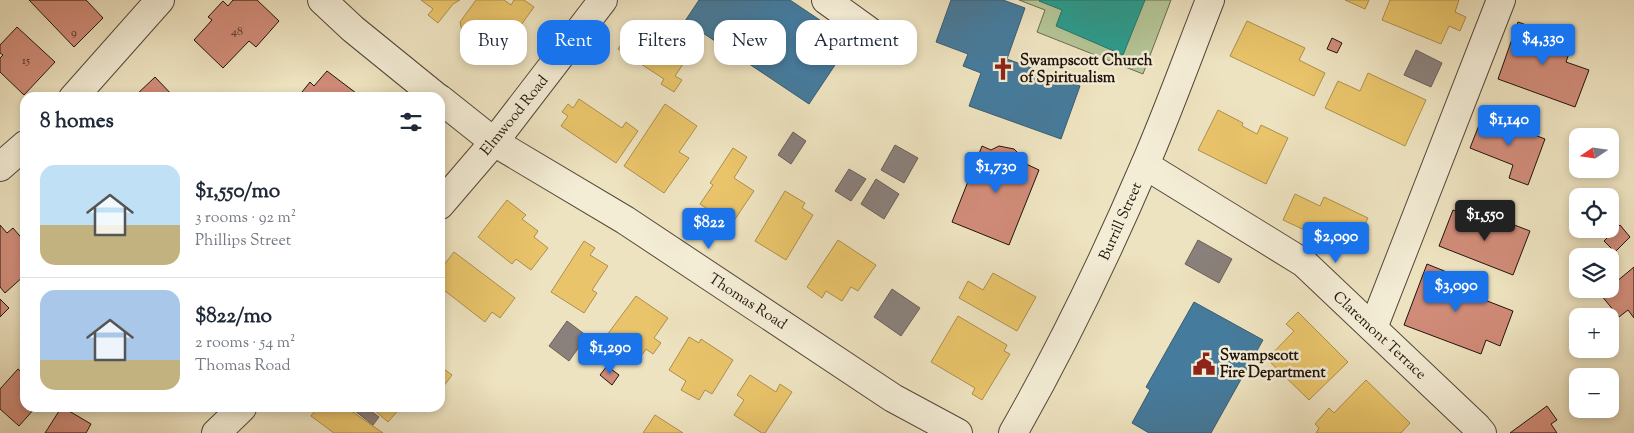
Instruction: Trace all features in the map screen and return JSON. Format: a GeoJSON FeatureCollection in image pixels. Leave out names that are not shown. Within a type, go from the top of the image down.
{"type":"FeatureCollection","features":[{"type":"Feature","properties":{"kind":"street"},"geometry":{"type":"LineString","coordinates":[[78,92],[160,0]]}},
{"type":"Feature","properties":{"kind":"street","name":"Thomas Road"},"geometry":{"type":"LineString","coordinates":[[322,0],[353,29],[432,92]]}},
{"type":"Feature","properties":{"kind":"street","name":"Elmwood Road"},"geometry":{"type":"LineString","coordinates":[[445,199],[494,142],[603,0]]}},
{"type":"Feature","properties":{"kind":"street"},"geometry":{"type":"LineString","coordinates":[[826,0],[854,20]]}},
{"type":"Feature","properties":{"kind":"street","name":"Burrill Street"},"geometry":{"type":"LineString","coordinates":[[1013,433],[1054,360],[1084,300],[1145,165],[1210,0]]}},
{"type":"Feature","properties":{"kind":"street"},"geometry":{"type":"LineString","coordinates":[[1373,328],[1501,0]]}},
{"type":"Feature","properties":{"kind":"street","name":"Thomas Road"},"geometry":{"type":"LineString","coordinates":[[445,103],[494,142],[625,220],[893,398],[958,433]]}},
{"type":"Feature","properties":{"kind":"street"},"geometry":{"type":"LineString","coordinates":[[0,166],[20,149]]}},
{"type":"Feature","properties":{"kind":"street","name":"Claremont Terrace"},"geometry":{"type":"LineString","coordinates":[[1145,165],[1304,263],[1477,426],[1482,433]]}},
{"type":"Feature","properties":{"kind":"street"},"geometry":{"type":"LineString","coordinates":[[216,433],[238,412]]}},
{"type":"Feature","properties":{"kind":"green space"},"geometry":{"type":"Polygon","coordinates":[[[1019,0],[1171,0],[1143,74],[1037,32],[1045,10],[1019,0]]]}},
{"type":"Feature","properties":{"kind":"building: Homes"},"geometry":{"type":"Polygon","coordinates":[[[421,0],[460,0],[453,4],[438,23],[428,15],[433,9],[421,0]]]}},
{"type":"Feature","properties":{"kind":"building: Homes"},"geometry":{"type":"Polygon","coordinates":[[[476,0],[504,0],[511,5],[514,0],[524,0],[534,7],[525,20],[461,20],[476,0]]]}},
{"type":"Feature","properties":{"kind":"building: Homes"},"geometry":{"type":"Polygon","coordinates":[[[1345,0],[1369,0],[1365,9],[1345,0]]]}},
{"type":"Feature","properties":{"kind":"building: Homes"},"geometry":{"type":"Polygon","coordinates":[[[1390,0],[1459,0],[1455,12],[1466,17],[1460,31],[1449,26],[1441,44],[1382,20],[1390,0]]]}},
{"type":"Feature","properties":{"kind":"building: Homes"},"geometry":{"type":"Polygon","coordinates":[[[1247,21],[1305,48],[1299,60],[1325,73],[1314,96],[1230,56],[1247,21]]]}},
{"type":"Feature","properties":{"kind":"building: Homes"},"geometry":{"type":"Polygon","coordinates":[[[643,65],[682,65],[675,76],[682,80],[674,92],[661,84],[664,79],[643,65]]]}},
{"type":"Feature","properties":{"kind":"building: Homes"},"geometry":{"type":"Polygon","coordinates":[[[1368,73],[1426,100],[1405,146],[1325,108],[1338,81],[1360,91],[1368,73]]]}},
{"type":"Feature","properties":{"kind":"building: Homes"},"geometry":{"type":"Polygon","coordinates":[[[579,99],[622,128],[626,122],[638,131],[616,163],[561,126],[568,116],[562,112],[568,104],[573,108],[579,99]]]}},
{"type":"Feature","properties":{"kind":"building: Homes"},"geometry":{"type":"Polygon","coordinates":[[[665,104],[697,126],[679,152],[689,158],[664,193],[624,166],[665,104]]]}},
{"type":"Feature","properties":{"kind":"building: Homes"},"geometry":{"type":"Polygon","coordinates":[[[1218,110],[1243,123],[1242,126],[1257,134],[1261,125],[1288,138],[1266,184],[1198,150],[1218,110]]]}},
{"type":"Feature","properties":{"kind":"building: Homes"},"geometry":{"type":"Polygon","coordinates":[[[733,148],[747,157],[734,178],[754,191],[731,225],[700,204],[713,185],[710,183],[733,148]]]}},
{"type":"Feature","properties":{"kind":"building: Homes"},"geometry":{"type":"Polygon","coordinates":[[[785,191],[805,203],[802,208],[813,215],[786,260],[755,241],[785,191]]]}},
{"type":"Feature","properties":{"kind":"building: Homes"},"geometry":{"type":"Polygon","coordinates":[[[1295,194],[1320,206],[1324,197],[1368,218],[1352,252],[1283,220],[1295,194]]]}},
{"type":"Feature","properties":{"kind":"building: Homes"},"geometry":{"type":"Polygon","coordinates":[[[507,200],[526,215],[522,219],[538,231],[534,237],[548,248],[531,270],[516,259],[512,264],[478,237],[507,200]]]}},
{"type":"Feature","properties":{"kind":"building: Homes"},"geometry":{"type":"Polygon","coordinates":[[[838,240],[876,265],[858,291],[851,287],[842,301],[826,291],[822,298],[807,287],[838,240]]]}},
{"type":"Feature","properties":{"kind":"building: Homes"},"geometry":{"type":"Polygon","coordinates":[[[584,241],[595,248],[590,255],[608,266],[592,290],[597,293],[584,313],[551,292],[584,241]]]}},
{"type":"Feature","properties":{"kind":"building: Homes"},"geometry":{"type":"Polygon","coordinates":[[[454,252],[515,298],[500,318],[492,312],[485,322],[445,291],[445,264],[454,252]]]}},
{"type":"Feature","properties":{"kind":"building: Homes"},"geometry":{"type":"Polygon","coordinates":[[[993,273],[1036,297],[1017,331],[959,298],[968,281],[983,290],[993,273]]]}},
{"type":"Feature","properties":{"kind":"building: Homes"},"geometry":{"type":"Polygon","coordinates":[[[636,296],[668,318],[654,338],[661,343],[653,354],[646,349],[637,362],[610,344],[613,340],[607,335],[636,296]]]}},
{"type":"Feature","properties":{"kind":"building: Homes"},"geometry":{"type":"Polygon","coordinates":[[[1298,312],[1348,362],[1309,400],[1267,359],[1294,331],[1286,324],[1298,312]]]}},
{"type":"Feature","properties":{"kind":"building: Homes"},"geometry":{"type":"Polygon","coordinates":[[[958,316],[1007,345],[1004,351],[1010,354],[982,400],[972,394],[975,388],[931,362],[958,316]]]}},
{"type":"Feature","properties":{"kind":"building: Homes"},"geometry":{"type":"Polygon","coordinates":[[[689,337],[699,343],[701,339],[733,360],[712,394],[705,390],[699,400],[681,390],[686,381],[669,370],[689,337]]]}},
{"type":"Feature","properties":{"kind":"building: Homes"},"geometry":{"type":"Polygon","coordinates":[[[445,370],[452,375],[445,384],[445,370]]]}},
{"type":"Feature","properties":{"kind":"building: Homes"},"geometry":{"type":"Polygon","coordinates":[[[750,375],[776,392],[780,384],[792,392],[765,433],[762,433],[734,415],[744,400],[737,395],[750,375]]]}},
{"type":"Feature","properties":{"kind":"building: Homes"},"geometry":{"type":"Polygon","coordinates":[[[1366,380],[1410,423],[1401,433],[1316,433],[1319,428],[1315,424],[1329,408],[1334,413],[1366,380]]]}},
{"type":"Feature","properties":{"kind":"building: Homes"},"geometry":{"type":"Polygon","coordinates":[[[314,412],[353,412],[383,433],[334,433],[311,416],[314,412]]]}},
{"type":"Feature","properties":{"kind":"building: Homes"},"geometry":{"type":"Polygon","coordinates":[[[377,412],[397,412],[388,422],[377,412]]]}},
{"type":"Feature","properties":{"kind":"building: Homes"},"geometry":{"type":"Polygon","coordinates":[[[655,415],[683,433],[643,433],[655,415]]]}},
{"type":"Feature","properties":{"kind":"building: Schools"},"geometry":{"type":"Polygon","coordinates":[[[1040,0],[1145,0],[1123,55],[1056,26],[1062,10],[1040,0]]]}},
{"type":"Feature","properties":{"kind":"building: Public"},"geometry":{"type":"Polygon","coordinates":[[[699,0],[790,0],[820,20],[796,20],[796,65],[835,65],[809,104],[751,65],[786,65],[786,20],[714,20],[714,40],[704,34],[704,20],[686,20],[699,0]]]}},
{"type":"Feature","properties":{"kind":"building: Public","name":"Swampscott Church of Spiritualism"},"geometry":{"type":"Polygon","coordinates":[[[951,0],[1003,0],[1025,8],[1007,59],[1080,86],[1061,139],[969,106],[981,73],[963,66],[968,54],[936,42],[951,0]]]}},
{"type":"Feature","properties":{"kind":"building: Public","name":"Swampscott Fire Department"},"geometry":{"type":"Polygon","coordinates":[[[1194,302],[1263,340],[1211,433],[1149,433],[1132,423],[1150,390],[1146,387],[1194,302]]]}},
{"type":"Feature","properties":{"kind":"building: Industry"},"geometry":{"type":"Polygon","coordinates":[[[1416,50],[1442,63],[1431,87],[1404,75],[1416,50]]]}},
{"type":"Feature","properties":{"kind":"building: Industry"},"geometry":{"type":"Polygon","coordinates":[[[793,132],[806,141],[791,164],[778,155],[793,132]]]}},
{"type":"Feature","properties":{"kind":"building: Industry"},"geometry":{"type":"Polygon","coordinates":[[[895,145],[918,158],[904,183],[881,170],[895,145]]]}},
{"type":"Feature","properties":{"kind":"building: Industry"},"geometry":{"type":"Polygon","coordinates":[[[849,169],[866,179],[851,201],[835,191],[849,169]]]}},
{"type":"Feature","properties":{"kind":"building: Industry"},"geometry":{"type":"Polygon","coordinates":[[[876,179],[899,194],[884,219],[861,204],[876,179]]]}},
{"type":"Feature","properties":{"kind":"building: Industry"},"geometry":{"type":"Polygon","coordinates":[[[1198,240],[1232,259],[1219,283],[1185,264],[1198,240]]]}},
{"type":"Feature","properties":{"kind":"building: Industry"},"geometry":{"type":"Polygon","coordinates":[[[892,289],[920,308],[901,336],[874,317],[892,289]]]}},
{"type":"Feature","properties":{"kind":"building: Industry"},"geometry":{"type":"Polygon","coordinates":[[[567,321],[587,336],[569,361],[549,346],[567,321]]]}},
{"type":"Feature","properties":{"kind":"building: Industry"},"geometry":{"type":"Polygon","coordinates":[[[356,412],[372,412],[379,417],[373,425],[356,412]]]}},
{"type":"Feature","properties":{"kind":"building: Other"},"geometry":{"type":"Polygon","coordinates":[[[29,0],[86,0],[103,18],[74,47],[29,0]]]}},
{"type":"Feature","properties":{"kind":"building: Other"},"geometry":{"type":"Polygon","coordinates":[[[233,0],[257,0],[279,21],[256,47],[249,41],[223,68],[194,40],[212,20],[208,17],[223,1],[228,6],[233,0]]]}},
{"type":"Feature","properties":{"kind":"building: Other"},"geometry":{"type":"Polygon","coordinates":[[[1518,22],[1573,42],[1566,62],[1589,70],[1575,107],[1498,79],[1518,22]]]}},
{"type":"Feature","properties":{"kind":"building: Other"},"geometry":{"type":"Polygon","coordinates":[[[17,27],[55,62],[27,92],[21,92],[0,72],[0,58],[3,55],[0,53],[0,45],[17,27]]]}},
{"type":"Feature","properties":{"kind":"building: Other"},"geometry":{"type":"Polygon","coordinates":[[[1332,38],[1342,43],[1337,53],[1327,49],[1332,38]]]}},
{"type":"Feature","properties":{"kind":"building: Other"},"geometry":{"type":"Polygon","coordinates":[[[327,71],[355,92],[302,92],[310,82],[314,86],[327,71]]]}},
{"type":"Feature","properties":{"kind":"building: Other"},"geometry":{"type":"Polygon","coordinates":[[[155,77],[169,92],[139,92],[155,77]]]}},
{"type":"Feature","properties":{"kind":"building: Other"},"geometry":{"type":"Polygon","coordinates":[[[1483,115],[1545,139],[1528,185],[1509,178],[1513,165],[1470,148],[1483,115]]]}},
{"type":"Feature","properties":{"kind":"building: Other"},"geometry":{"type":"Polygon","coordinates":[[[982,146],[991,150],[999,146],[1014,149],[1021,156],[1024,163],[1039,170],[1009,245],[952,222],[982,146]]]}},
{"type":"Feature","properties":{"kind":"building: Other"},"geometry":{"type":"Polygon","coordinates":[[[1453,210],[1506,230],[1509,223],[1530,231],[1513,275],[1439,246],[1453,210]]]}},
{"type":"Feature","properties":{"kind":"building: Other"},"geometry":{"type":"Polygon","coordinates":[[[0,225],[7,233],[13,228],[20,236],[20,280],[5,293],[0,287],[0,225]]]}},
{"type":"Feature","properties":{"kind":"building: Other"},"geometry":{"type":"Polygon","coordinates":[[[1619,226],[1630,237],[1619,248],[1611,248],[1604,241],[1607,238],[1619,238],[1619,226]]]}},
{"type":"Feature","properties":{"kind":"building: Other"},"geometry":{"type":"Polygon","coordinates":[[[1427,264],[1454,275],[1452,280],[1461,283],[1459,290],[1513,311],[1500,346],[1486,340],[1481,354],[1404,325],[1427,264]]]}},
{"type":"Feature","properties":{"kind":"building: Other"},"geometry":{"type":"Polygon","coordinates":[[[1634,267],[1634,318],[1628,310],[1619,317],[1619,308],[1612,308],[1603,298],[1619,298],[1619,280],[1634,267]]]}},
{"type":"Feature","properties":{"kind":"building: Other"},"geometry":{"type":"Polygon","coordinates":[[[0,299],[9,308],[0,317],[0,299]]]}},
{"type":"Feature","properties":{"kind":"building: Other"},"geometry":{"type":"Polygon","coordinates":[[[607,366],[619,375],[612,385],[600,375],[607,366]]]}},
{"type":"Feature","properties":{"kind":"building: Other"},"geometry":{"type":"Polygon","coordinates":[[[18,369],[20,371],[20,412],[31,412],[19,426],[0,409],[0,389],[18,369]]]}},
{"type":"Feature","properties":{"kind":"building: Other"},"geometry":{"type":"Polygon","coordinates":[[[1547,406],[1557,420],[1551,424],[1557,433],[1510,433],[1547,406]]]}},
{"type":"Feature","properties":{"kind":"building: Other"},"geometry":{"type":"Polygon","coordinates":[[[58,412],[71,412],[91,424],[86,433],[45,433],[58,412]]]}},
{"type":"Feature","properties":{"kind":"place","name":"Swampscott Church of Spiritualism"},"geometry":{"type":"Point","coordinates":[1003,69]}},
{"type":"Feature","properties":{"kind":"place","name":"Swampscott Fire Department"},"geometry":{"type":"Point","coordinates":[1204,364]}}]}
